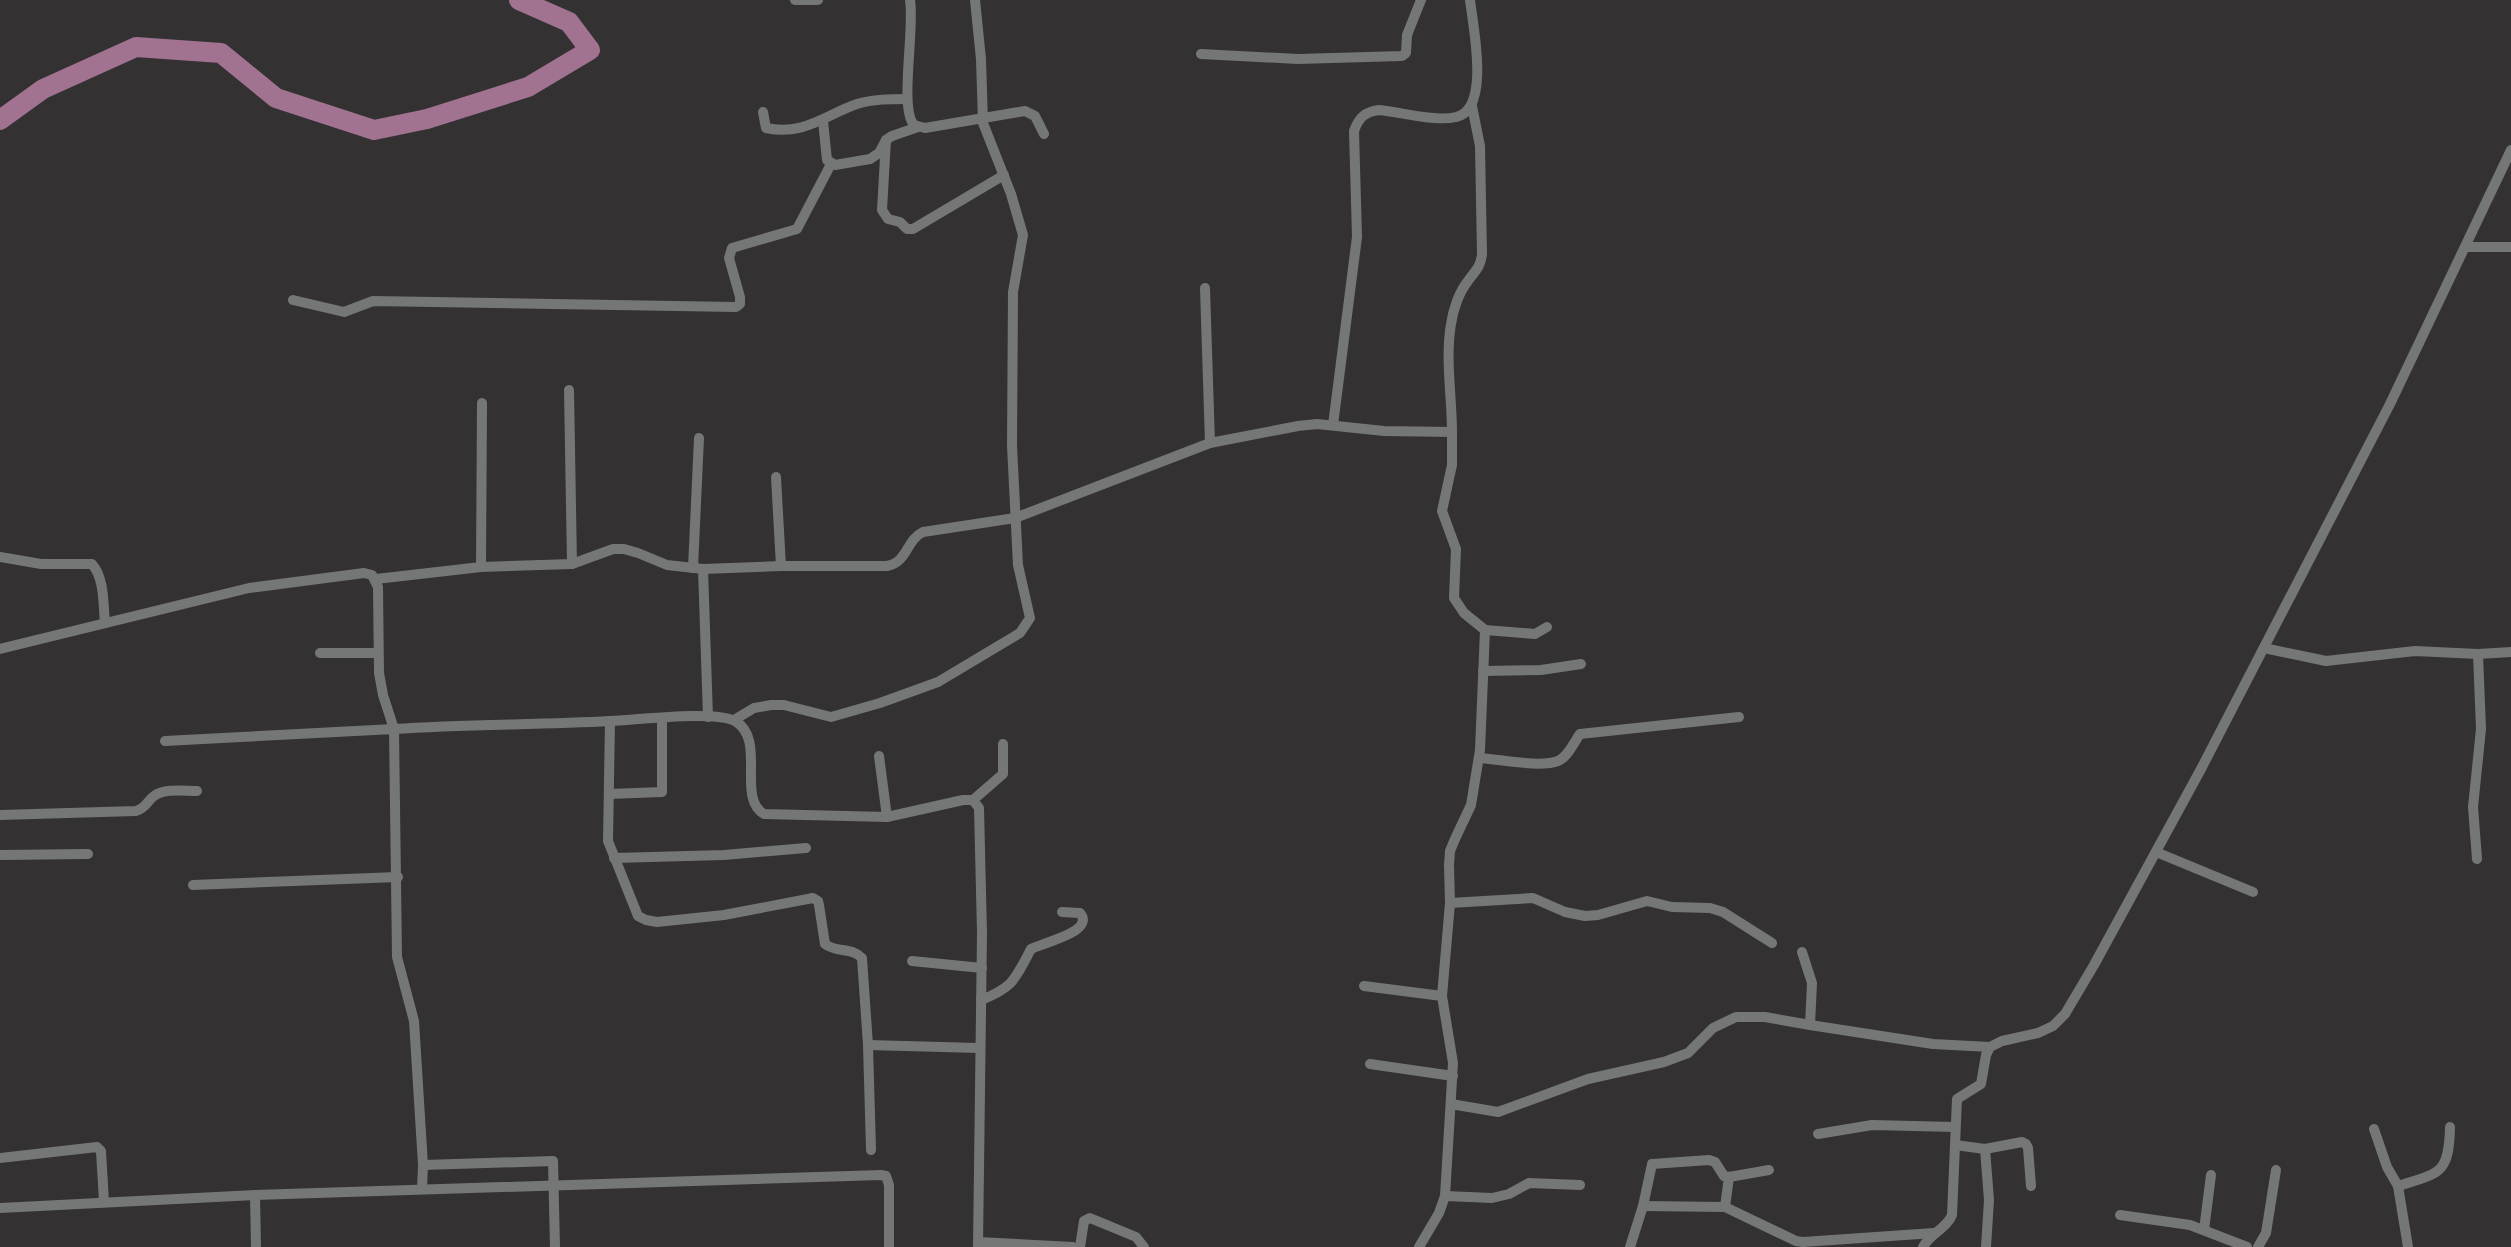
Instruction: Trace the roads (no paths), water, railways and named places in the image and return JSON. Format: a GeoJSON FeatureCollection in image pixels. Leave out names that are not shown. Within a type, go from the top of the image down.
{"type":"FeatureCollection","features":[{"type":"Feature","properties":{"kind":"street"},"geometry":{"type":"LineString","coordinates":[[795,0],[818,0]]}},
{"type":"Feature","properties":{"kind":"street"},"geometry":{"type":"LineString","coordinates":[[910,0],[912,27],[907,99],[908,113],[911,121],[918,127]]}},
{"type":"Feature","properties":{"kind":"street"},"geometry":{"type":"LineString","coordinates":[[734,720],[754,708],[771,705],[784,705],[831,717],[938,682],[1020,633],[1030,618],[1018,565],[1014,518],[1012,446],[1013,292],[1023,235],[1004,175],[982,118],[981,59],[975,0]]}},
{"type":"Feature","properties":{"kind":"street"},"geometry":{"type":"LineString","coordinates":[[1200,54],[1298,60],[1402,56],[1406,53],[1407,35],[1421,0]]}},
{"type":"Feature","properties":{"kind":"street"},"geometry":{"type":"LineString","coordinates":[[1419,1247],[1439,1213],[1445,1196],[1453,1076],[1452,1044],[1445,1023],[1442,996],[1450,903],[1450,851],[1471,805],[1483,719],[1485,630],[1464,613],[1454,598],[1456,549],[1442,511],[1452,465],[1449,349],[1451,324],[1457,301],[1468,281],[1480,267],[1482,255],[1480,146],[1472,106],[1477,91],[1477,76],[1470,0]]}},
{"type":"Feature","properties":{"kind":"street"},"geometry":{"type":"LineString","coordinates":[[763,112],[764,125],[769,128],[795,129],[823,121],[858,104],[907,99]]}},
{"type":"Feature","properties":{"kind":"street"},"geometry":{"type":"LineString","coordinates":[[1332,425],[1357,237],[1354,146],[1357,124],[1362,116],[1379,110],[1446,118],[1457,117],[1472,106]]}},
{"type":"Feature","properties":{"kind":"street"},"geometry":{"type":"LineString","coordinates":[[831,164],[870,159],[879,153],[886,140],[899,133],[918,127],[925,128],[1032,112],[1044,134]]}},
{"type":"Feature","properties":{"kind":"street"},"geometry":{"type":"LineString","coordinates":[[823,121],[826,156],[831,164]]}},
{"type":"Feature","properties":{"kind":"street"},"geometry":{"type":"LineString","coordinates":[[886,140],[882,210],[888,219],[900,222],[907,229],[913,229],[1004,175]]}},
{"type":"Feature","properties":{"kind":"street"},"geometry":{"type":"LineString","coordinates":[[1451,1104],[1498,1112],[1588,1079],[1664,1062],[1688,1053],[1713,1028],[1736,1017],[1765,1017],[1933,1044],[1990,1047],[2002,1041],[2046,1030],[2059,1021],[2094,965],[2264,648],[2390,404],[2511,150]]}},
{"type":"Feature","properties":{"kind":"street"},"geometry":{"type":"LineString","coordinates":[[293,300],[344,312],[359,304],[373,301],[736,307],[740,304],[740,297],[730,258],[732,248],[797,229],[831,164]]}},
{"type":"Feature","properties":{"kind":"street"},"geometry":{"type":"LineString","coordinates":[[2466,247],[2511,247]]}},
{"type":"Feature","properties":{"kind":"street"},"geometry":{"type":"LineString","coordinates":[[1205,288],[1210,443]]}},
{"type":"Feature","properties":{"kind":"street"},"geometry":{"type":"LineString","coordinates":[[569,390],[572,564]]}},
{"type":"Feature","properties":{"kind":"street"},"geometry":{"type":"LineString","coordinates":[[481,567],[482,403]]}},
{"type":"Feature","properties":{"kind":"street"},"geometry":{"type":"LineString","coordinates":[[376,579],[481,567],[572,564],[613,549],[624,549],[667,565],[698,569],[893,564],[904,556],[915,536],[923,532],[1014,518],[1210,443],[1298,426],[1332,425],[1384,431],[1452,432]]}},
{"type":"Feature","properties":{"kind":"street"},"geometry":{"type":"LineString","coordinates":[[699,438],[698,569],[708,717]]}},
{"type":"Feature","properties":{"kind":"street"},"geometry":{"type":"LineString","coordinates":[[776,477],[781,566]]}},
{"type":"Feature","properties":{"kind":"street"},"geometry":{"type":"LineString","coordinates":[[0,557],[41,564],[92,564],[98,570],[100,579],[104,623]]}},
{"type":"Feature","properties":{"kind":"street"},"geometry":{"type":"LineString","coordinates":[[0,649],[249,588],[364,573],[372,575],[376,579],[379,598],[378,653],[383,695],[394,729],[398,877],[397,957],[414,1021],[423,1165],[422,1189]]}},
{"type":"Feature","properties":{"kind":"street"},"geometry":{"type":"LineString","coordinates":[[1485,630],[1535,634],[1548,627]]}},
{"type":"Feature","properties":{"kind":"street"},"geometry":{"type":"LineString","coordinates":[[2264,648],[2326,661],[2415,651],[2478,654],[2511,652]]}},
{"type":"Feature","properties":{"kind":"street"},"geometry":{"type":"LineString","coordinates":[[320,653],[378,653]]}},
{"type":"Feature","properties":{"kind":"street"},"geometry":{"type":"LineString","coordinates":[[2477,859],[2474,807],[2481,729],[2478,654]]}},
{"type":"Feature","properties":{"kind":"street"},"geometry":{"type":"LineString","coordinates":[[1484,671],[1541,670],[1581,664]]}},
{"type":"Feature","properties":{"kind":"street"},"geometry":{"type":"LineString","coordinates":[[1479,758],[1542,763],[1558,761],[1566,755],[1580,734],[1586,732],[1739,716]]}},
{"type":"Feature","properties":{"kind":"street"},"geometry":{"type":"LineString","coordinates":[[165,741],[394,729],[708,717],[734,720],[742,726],[750,740],[754,802],[759,811],[770,815],[888,817],[952,802],[973,800],[1004,774],[1003,744]]}},
{"type":"Feature","properties":{"kind":"street"},"geometry":{"type":"LineString","coordinates":[[609,794],[662,792],[662,718]]}},
{"type":"Feature","properties":{"kind":"street"},"geometry":{"type":"LineString","coordinates":[[610,721],[608,841],[635,912],[646,920],[657,922],[724,915],[816,899],[819,906],[825,944],[830,948],[854,951],[862,958],[868,1044],[871,1150]]}},
{"type":"Feature","properties":{"kind":"street"},"geometry":{"type":"LineString","coordinates":[[878,756],[888,817]]}},
{"type":"Feature","properties":{"kind":"street"},"geometry":{"type":"LineString","coordinates":[[0,815],[136,811],[144,808],[151,798],[162,792],[197,791]]}},
{"type":"Feature","properties":{"kind":"street"},"geometry":{"type":"LineString","coordinates":[[973,800],[979,808],[982,968],[979,1048],[978,1245],[1073,1247]]}},
{"type":"Feature","properties":{"kind":"street"},"geometry":{"type":"LineString","coordinates":[[614,858],[724,856],[806,848]]}},
{"type":"Feature","properties":{"kind":"street"},"geometry":{"type":"LineString","coordinates":[[2156,852],[2253,892]]}},
{"type":"Feature","properties":{"kind":"street"},"geometry":{"type":"LineString","coordinates":[[0,855],[88,854]]}},
{"type":"Feature","properties":{"kind":"street"},"geometry":{"type":"LineString","coordinates":[[192,884],[398,877]]}},
{"type":"Feature","properties":{"kind":"street"},"geometry":{"type":"LineString","coordinates":[[1450,903],[1532,898],[1565,912],[1585,916],[1598,915],[1647,902],[1672,907],[1710,908],[1723,912],[1772,944]]}},
{"type":"Feature","properties":{"kind":"street"},"geometry":{"type":"LineString","coordinates":[[981,1000],[1008,987],[1016,978],[1031,949],[1075,933],[1083,922],[1082,916],[1080,913],[1062,912]]}},
{"type":"Feature","properties":{"kind":"street"},"geometry":{"type":"LineString","coordinates":[[1802,952],[1807,960],[1812,983],[1810,1025]]}},
{"type":"Feature","properties":{"kind":"street"},"geometry":{"type":"LineString","coordinates":[[912,961],[982,968]]}},
{"type":"Feature","properties":{"kind":"street"},"geometry":{"type":"LineString","coordinates":[[1364,986],[1442,996]]}},
{"type":"Feature","properties":{"kind":"street"},"geometry":{"type":"LineString","coordinates":[[868,1044],[979,1048]]}},
{"type":"Feature","properties":{"kind":"street"},"geometry":{"type":"LineString","coordinates":[[1923,1247],[1934,1233],[1949,1221],[1952,1215],[1957,1099],[1981,1084],[1986,1055],[1990,1047]]}},
{"type":"Feature","properties":{"kind":"street"},"geometry":{"type":"LineString","coordinates":[[1370,1064],[1453,1076]]}},
{"type":"Feature","properties":{"kind":"street"},"geometry":{"type":"LineString","coordinates":[[1818,1134],[1872,1124],[1955,1127]]}},
{"type":"Feature","properties":{"kind":"street"},"geometry":{"type":"LineString","coordinates":[[2398,1186],[2435,1174],[2441,1169],[2450,1148],[2450,1127]]}},
{"type":"Feature","properties":{"kind":"street"},"geometry":{"type":"LineString","coordinates":[[2374,1129],[2387,1167],[2398,1186],[2408,1247]]}},
{"type":"Feature","properties":{"kind":"street"},"geometry":{"type":"LineString","coordinates":[[1955,1145],[1985,1149],[2022,1142],[2026,1144],[2028,1148],[2031,1186]]}},
{"type":"Feature","properties":{"kind":"street"},"geometry":{"type":"LineString","coordinates":[[0,1158],[97,1147],[101,1151],[104,1202]]}},
{"type":"Feature","properties":{"kind":"street"},"geometry":{"type":"LineString","coordinates":[[1985,1149],[1989,1200],[1986,1247]]}},
{"type":"Feature","properties":{"kind":"street"},"geometry":{"type":"LineString","coordinates":[[1630,1247],[1643,1206],[1650,1167],[1654,1163],[1709,1160],[1715,1162],[1724,1176],[1729,1178],[1769,1170]]}},
{"type":"Feature","properties":{"kind":"street"},"geometry":{"type":"LineString","coordinates":[[423,1165],[553,1161],[555,1247]]}},
{"type":"Feature","properties":{"kind":"street"},"geometry":{"type":"LineString","coordinates":[[2258,1247],[2266,1232],[2276,1170]]}},
{"type":"Feature","properties":{"kind":"street"},"geometry":{"type":"LineString","coordinates":[[0,1208],[255,1195],[881,1174],[886,1176],[889,1185],[889,1247]]}},
{"type":"Feature","properties":{"kind":"street"},"geometry":{"type":"LineString","coordinates":[[2204,1230],[2210,1175]]}},
{"type":"Feature","properties":{"kind":"street"},"geometry":{"type":"LineString","coordinates":[[1725,1207],[1729,1178]]}},
{"type":"Feature","properties":{"kind":"street"},"geometry":{"type":"LineString","coordinates":[[1445,1196],[1492,1198],[1509,1194],[1529,1183],[1580,1185]]}},
{"type":"Feature","properties":{"kind":"street"},"geometry":{"type":"LineString","coordinates":[[255,1195],[256,1247]]}},
{"type":"Feature","properties":{"kind":"street"},"geometry":{"type":"LineString","coordinates":[[1643,1206],[1725,1207],[1803,1242],[1934,1233]]}},
{"type":"Feature","properties":{"kind":"street"},"geometry":{"type":"LineString","coordinates":[[2120,1215],[2190,1225],[2247,1247]]}},
{"type":"Feature","properties":{"kind":"street"},"geometry":{"type":"LineString","coordinates":[[1080,1247],[1084,1221],[1090,1218],[1136,1237],[1144,1247]]}},
{"type":"Feature","properties":{"kind":"waterway"},"geometry":{"type":"LineString","coordinates":[[0,120],[43,89],[136,47],[221,53],[276,98],[374,130],[427,119],[528,87],[590,50],[569,22],[519,0]]}}]}
